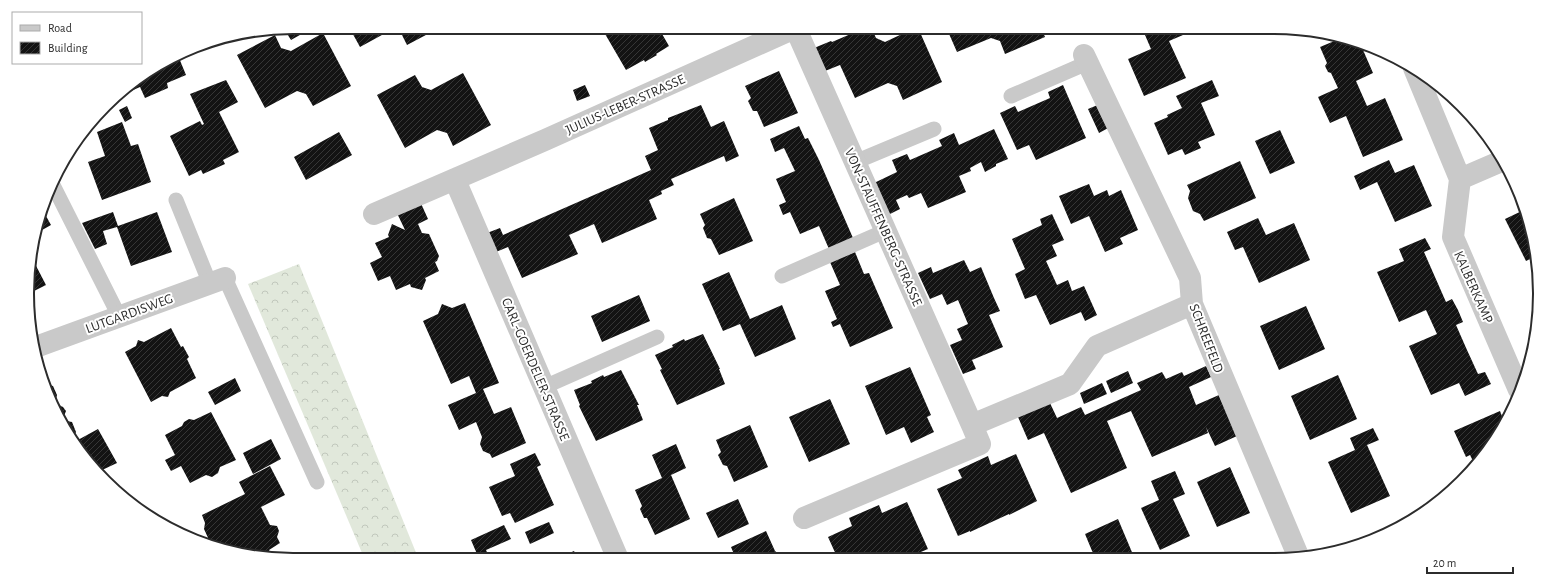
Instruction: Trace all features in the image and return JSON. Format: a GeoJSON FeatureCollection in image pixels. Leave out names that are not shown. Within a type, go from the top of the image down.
{"type":"FeatureCollection","features":[{"type":"Feature","properties":{"kind":"street","name":"JULIUS-LEBER-STRASSE"},"geometry":{"type":"LineString","coordinates":[[374,214],[455,180],[780,34]]}},
{"type":"Feature","properties":{"kind":"street","name":"VON-STAUFFENBERG-STRASSE"},"geometry":{"type":"LineString","coordinates":[[799,34],[980,444],[804,518]]}},
{"type":"Feature","properties":{"kind":"street","name":"SCHREEFELD"},"geometry":{"type":"LineString","coordinates":[[1086,59],[1190,278],[1192,304],[1296,552]]}},
{"type":"Feature","properties":{"kind":"street","name":"KALBERKAMP"},"geometry":{"type":"LineString","coordinates":[[1418,78],[1460,179],[1453,237],[1517,383]]}},
{"type":"Feature","properties":{"kind":"street"},"geometry":{"type":"LineString","coordinates":[[1460,179],[1497,163]]}},
{"type":"Feature","properties":{"kind":"street","name":"CARL-GOERDELER-STRASSE"},"geometry":{"type":"LineString","coordinates":[[455,180],[615,553]]}},
{"type":"Feature","properties":{"kind":"street","name":"LUTGARDISWEG"},"geometry":{"type":"LineString","coordinates":[[39,346],[218,281]]}},
{"type":"Feature","properties":{"kind":"street"},"geometry":{"type":"LineString","coordinates":[[972,425],[1070,384],[1097,346],[1192,304]]}},
{"type":"Feature","properties":{"kind":"lane"},"geometry":{"type":"LineString","coordinates":[[1011,96],[1086,59]]}},
{"type":"Feature","properties":{"kind":"lane"},"geometry":{"type":"LineString","coordinates":[[855,162],[934,129]]}},
{"type":"Feature","properties":{"kind":"lane"},"geometry":{"type":"LineString","coordinates":[[56,190],[119,316]]}},
{"type":"Feature","properties":{"kind":"lane"},"geometry":{"type":"LineString","coordinates":[[176,200],[218,281],[317,482]]}},
{"type":"Feature","properties":{"kind":"lane"},"geometry":{"type":"LineString","coordinates":[[782,276],[885,231]]}},
{"type":"Feature","properties":{"kind":"lane"},"geometry":{"type":"LineString","coordinates":[[544,387],[657,338]]}},
{"type":"Feature","properties":{"kind":"green space"},"geometry":{"type":"Polygon","coordinates":[[[299,264],[416,553],[362,553],[248,284],[299,264]]]}},
{"type":"Feature","properties":{"kind":"building"},"geometry":{"type":"Polygon","coordinates":[[[287,34],[302,34],[291,40],[287,34]]]}},
{"type":"Feature","properties":{"kind":"building"},"geometry":{"type":"Polygon","coordinates":[[[324,34],[351,86],[313,106],[306,94],[297,91],[265,108],[237,55],[275,35],[281,48],[291,51],[324,34]]]}},
{"type":"Feature","properties":{"kind":"building"},"geometry":{"type":"Polygon","coordinates":[[[353,34],[384,34],[360,47],[353,34]]]}},
{"type":"Feature","properties":{"kind":"building"},"geometry":{"type":"Polygon","coordinates":[[[402,34],[428,34],[407,45],[402,34]]]}},
{"type":"Feature","properties":{"kind":"building"},"geometry":{"type":"Polygon","coordinates":[[[605,34],[662,34],[669,46],[645,62],[644,60],[626,70],[605,34]]]}},
{"type":"Feature","properties":{"kind":"building"},"geometry":{"type":"Polygon","coordinates":[[[851,34],[874,34],[876,38],[885,42],[902,34],[921,34],[942,82],[903,100],[897,86],[888,83],[855,98],[840,65],[825,71],[814,48],[831,41],[832,42],[851,34]]]}},
{"type":"Feature","properties":{"kind":"building"},"geometry":{"type":"Polygon","coordinates":[[[949,34],[1044,34],[1045,37],[1005,54],[1000,41],[991,38],[957,52],[949,34]]]}},
{"type":"Feature","properties":{"kind":"building"},"geometry":{"type":"Polygon","coordinates":[[[1145,34],[1185,34],[1169,41],[1186,78],[1144,96],[1128,59],[1151,49],[1145,34]]]}},
{"type":"Feature","properties":{"kind":"building"},"geometry":{"type":"Polygon","coordinates":[[[1334,41],[1363,50],[1373,73],[1356,81],[1367,106],[1385,98],[1403,140],[1363,157],[1346,116],[1330,123],[1318,97],[1338,88],[1331,73],[1328,72],[1325,66],[1327,63],[1320,47],[1334,41]]]}},
{"type":"Feature","properties":{"kind":"building"},"geometry":{"type":"Polygon","coordinates":[[[180,61],[186,75],[167,83],[168,88],[145,98],[140,87],[133,90],[149,78],[180,61]]]}},
{"type":"Feature","properties":{"kind":"building"},"geometry":{"type":"Polygon","coordinates":[[[779,71],[798,113],[764,127],[757,111],[753,111],[748,101],[751,98],[745,86],[779,71]]]}},
{"type":"Feature","properties":{"kind":"building"},"geometry":{"type":"Polygon","coordinates":[[[463,73],[491,125],[453,146],[447,133],[437,130],[405,148],[377,95],[415,75],[422,87],[431,90],[463,73]]]}},
{"type":"Feature","properties":{"kind":"building"},"geometry":{"type":"Polygon","coordinates":[[[226,80],[238,102],[219,112],[239,152],[223,160],[225,164],[203,174],[201,170],[189,176],[170,136],[200,121],[202,125],[204,124],[190,94],[226,80]]]}},
{"type":"Feature","properties":{"kind":"building"},"geometry":{"type":"Polygon","coordinates":[[[1212,80],[1219,96],[1201,103],[1215,135],[1198,142],[1201,148],[1185,155],[1182,149],[1168,155],[1154,123],[1168,117],[1167,115],[1182,108],[1176,96],[1212,80]]]}},
{"type":"Feature","properties":{"kind":"building"},"geometry":{"type":"Polygon","coordinates":[[[585,85],[590,96],[577,101],[573,90],[585,85]]]}},
{"type":"Feature","properties":{"kind":"building"},"geometry":{"type":"Polygon","coordinates":[[[1063,85],[1086,138],[1036,160],[1029,145],[1017,150],[1000,113],[1015,106],[1018,112],[1050,98],[1048,92],[1063,85]]]}},
{"type":"Feature","properties":{"kind":"building"},"geometry":{"type":"Polygon","coordinates":[[[1100,104],[1110,127],[1099,133],[1088,109],[1100,104]]]}},
{"type":"Feature","properties":{"kind":"building"},"geometry":{"type":"Polygon","coordinates":[[[701,105],[711,127],[724,121],[739,156],[726,162],[724,156],[671,179],[674,185],[661,191],[662,194],[649,200],[657,219],[602,243],[594,224],[569,235],[578,254],[522,278],[508,247],[496,252],[487,233],[500,228],[503,235],[651,170],[645,156],[658,150],[649,128],[668,120],[668,118],[701,105]]]}},
{"type":"Feature","properties":{"kind":"building"},"geometry":{"type":"Polygon","coordinates":[[[127,106],[132,118],[125,122],[119,110],[127,106]]]}},
{"type":"Feature","properties":{"kind":"building"},"geometry":{"type":"Polygon","coordinates":[[[122,122],[131,146],[138,144],[151,182],[102,200],[88,162],[105,156],[97,132],[122,122]]]}},
{"type":"Feature","properties":{"kind":"building"},"geometry":{"type":"Polygon","coordinates":[[[799,126],[805,139],[808,138],[819,160],[853,238],[829,249],[819,226],[800,234],[790,212],[783,215],[779,205],[786,202],[776,179],[795,171],[784,148],[775,152],[770,139],[799,126]]]}},
{"type":"Feature","properties":{"kind":"building"},"geometry":{"type":"Polygon","coordinates":[[[994,129],[1008,159],[996,164],[996,166],[985,172],[981,162],[970,168],[971,171],[959,176],[966,192],[928,208],[921,193],[909,198],[907,195],[896,200],[900,209],[888,215],[874,183],[897,172],[892,160],[907,154],[910,160],[942,146],[939,140],[954,133],[959,145],[994,129]]]}},
{"type":"Feature","properties":{"kind":"building"},"geometry":{"type":"Polygon","coordinates":[[[1280,130],[1295,163],[1270,174],[1255,141],[1280,130]]]}},
{"type":"Feature","properties":{"kind":"building"},"geometry":{"type":"Polygon","coordinates":[[[339,132],[352,155],[306,180],[294,157],[339,132]]]}},
{"type":"Feature","properties":{"kind":"building"},"geometry":{"type":"Polygon","coordinates":[[[1389,160],[1395,173],[1414,165],[1432,206],[1395,222],[1377,182],[1360,190],[1354,176],[1389,160]]]}},
{"type":"Feature","properties":{"kind":"building"},"geometry":{"type":"Polygon","coordinates":[[[1240,161],[1256,198],[1204,221],[1200,214],[1193,211],[1188,198],[1190,191],[1187,185],[1240,161]]]}},
{"type":"Feature","properties":{"kind":"building"},"geometry":{"type":"Polygon","coordinates":[[[1089,184],[1094,196],[1107,190],[1109,196],[1121,190],[1138,230],[1120,238],[1123,244],[1105,252],[1089,216],[1071,224],[1059,196],[1089,184]]]}},
{"type":"Feature","properties":{"kind":"building"},"geometry":{"type":"Polygon","coordinates":[[[734,198],[753,241],[719,255],[711,239],[707,238],[703,228],[705,225],[700,214],[734,198]]]}},
{"type":"Feature","properties":{"kind":"building"},"geometry":{"type":"Polygon","coordinates":[[[419,199],[428,219],[418,224],[422,233],[429,234],[439,256],[435,262],[439,271],[425,278],[426,280],[422,290],[411,287],[410,284],[396,290],[390,276],[378,281],[370,263],[382,257],[375,243],[389,237],[388,235],[392,224],[405,230],[395,209],[419,199]]]}},
{"type":"Feature","properties":{"kind":"building"},"geometry":{"type":"Polygon","coordinates":[[[113,212],[118,226],[157,212],[172,252],[131,266],[117,227],[103,231],[107,244],[95,249],[82,223],[113,212]]]}},
{"type":"Feature","properties":{"kind":"building"},"geometry":{"type":"Polygon","coordinates":[[[1520,212],[1531,259],[1526,261],[1505,219],[1520,212]]]}},
{"type":"Feature","properties":{"kind":"building"},"geometry":{"type":"Polygon","coordinates":[[[1052,214],[1064,240],[1052,245],[1057,256],[1046,261],[1057,285],[1068,280],[1072,291],[1084,286],[1097,315],[1085,321],[1081,312],[1050,325],[1036,295],[1025,299],[1015,274],[1025,269],[1012,239],[1042,225],[1040,219],[1052,214]]]}},
{"type":"Feature","properties":{"kind":"building"},"geometry":{"type":"Polygon","coordinates":[[[46,216],[51,225],[42,230],[46,216]]]}},
{"type":"Feature","properties":{"kind":"building"},"geometry":{"type":"Polygon","coordinates":[[[1258,218],[1266,235],[1294,223],[1310,260],[1259,283],[1243,247],[1235,250],[1227,232],[1258,218]]]}},
{"type":"Feature","properties":{"kind":"building"},"geometry":{"type":"Polygon","coordinates":[[[1425,238],[1431,249],[1424,252],[1446,302],[1452,299],[1463,322],[1456,325],[1467,350],[1478,374],[1485,372],[1491,384],[1465,396],[1459,383],[1431,395],[1409,346],[1437,334],[1426,310],[1399,322],[1377,272],[1404,261],[1399,249],[1425,238]]]}},
{"type":"Feature","properties":{"kind":"building"},"geometry":{"type":"Polygon","coordinates":[[[855,252],[864,274],[869,273],[893,328],[850,347],[840,324],[833,327],[831,322],[837,319],[825,291],[840,285],[830,262],[855,252]]]}},
{"type":"Feature","properties":{"kind":"building"},"geometry":{"type":"Polygon","coordinates":[[[964,260],[970,272],[981,267],[1000,311],[989,315],[1003,347],[972,360],[976,369],[963,374],[950,345],[962,340],[957,329],[968,324],[958,300],[947,305],[942,294],[930,299],[918,273],[931,267],[933,273],[964,260]]]}},
{"type":"Feature","properties":{"kind":"building"},"geometry":{"type":"Polygon","coordinates":[[[36,265],[46,285],[34,291],[36,265]]]}},
{"type":"Feature","properties":{"kind":"building"},"geometry":{"type":"Polygon","coordinates":[[[729,272],[750,319],[782,305],[796,339],[755,357],[740,324],[723,331],[702,284],[729,272]]]}},
{"type":"Feature","properties":{"kind":"building"},"geometry":{"type":"Polygon","coordinates":[[[639,295],[650,321],[602,342],[591,316],[639,295]]]}},
{"type":"Feature","properties":{"kind":"building"},"geometry":{"type":"Polygon","coordinates":[[[465,303],[499,383],[483,389],[494,414],[511,407],[526,443],[492,458],[490,454],[483,451],[480,444],[482,437],[476,422],[459,430],[448,405],[476,393],[469,376],[451,384],[423,321],[438,314],[442,304],[452,308],[465,303]]]}},
{"type":"Feature","properties":{"kind":"building"},"geometry":{"type":"Polygon","coordinates":[[[1306,306],[1325,349],[1279,370],[1260,326],[1306,306]]]}},
{"type":"Feature","properties":{"kind":"building"},"geometry":{"type":"Polygon","coordinates":[[[171,328],[181,347],[183,346],[189,357],[187,359],[196,378],[170,392],[168,397],[162,396],[151,402],[125,352],[136,346],[138,340],[144,342],[171,328]]]}},
{"type":"Feature","properties":{"kind":"building"},"geometry":{"type":"Polygon","coordinates":[[[703,334],[720,369],[725,384],[677,405],[660,370],[662,369],[655,355],[673,347],[672,345],[684,339],[685,341],[703,334]]]}},
{"type":"Feature","properties":{"kind":"building"},"geometry":{"type":"Polygon","coordinates":[[[1206,366],[1211,377],[1189,387],[1196,405],[1219,395],[1237,436],[1215,446],[1206,427],[1208,433],[1152,457],[1131,411],[1107,421],[1127,468],[1071,493],[1044,433],[1028,440],[1018,417],[1050,403],[1057,418],[1081,407],[1085,415],[1141,390],[1137,383],[1162,372],[1166,379],[1182,372],[1184,376],[1206,366]]]}},
{"type":"Feature","properties":{"kind":"building"},"geometry":{"type":"Polygon","coordinates":[[[910,367],[931,415],[927,417],[934,432],[911,443],[904,427],[886,435],[865,386],[910,367]]]}},
{"type":"Feature","properties":{"kind":"building"},"geometry":{"type":"Polygon","coordinates":[[[621,370],[639,405],[637,405],[643,420],[596,441],[579,406],[580,405],[574,390],[592,383],[591,381],[603,375],[604,377],[621,370]]]}},
{"type":"Feature","properties":{"kind":"building"},"geometry":{"type":"Polygon","coordinates":[[[1128,371],[1133,383],[1111,393],[1106,381],[1128,371]]]}},
{"type":"Feature","properties":{"kind":"building"},"geometry":{"type":"Polygon","coordinates":[[[1338,375],[1357,419],[1310,440],[1291,396],[1338,375]]]}},
{"type":"Feature","properties":{"kind":"building"},"geometry":{"type":"Polygon","coordinates":[[[235,378],[241,391],[215,405],[208,392],[235,378]]]}},
{"type":"Feature","properties":{"kind":"building"},"geometry":{"type":"Polygon","coordinates":[[[1102,383],[1107,394],[1084,404],[1080,393],[1102,383]]]}},
{"type":"Feature","properties":{"kind":"building"},"geometry":{"type":"Polygon","coordinates":[[[51,385],[53,386],[57,395],[56,398],[51,385]]]}},
{"type":"Feature","properties":{"kind":"building"},"geometry":{"type":"Polygon","coordinates":[[[830,399],[850,444],[809,462],[789,417],[830,399]]]}},
{"type":"Feature","properties":{"kind":"building"},"geometry":{"type":"Polygon","coordinates":[[[60,405],[63,407],[66,411],[65,415],[60,405]]]}},
{"type":"Feature","properties":{"kind":"building"},"geometry":{"type":"Polygon","coordinates":[[[1500,411],[1502,416],[1489,438],[1473,460],[1470,455],[1466,457],[1454,431],[1500,411]]]}},
{"type":"Feature","properties":{"kind":"building"},"geometry":{"type":"Polygon","coordinates":[[[211,412],[236,460],[220,467],[218,473],[212,477],[206,475],[190,483],[181,466],[171,471],[165,460],[175,455],[165,435],[182,426],[184,422],[189,419],[194,420],[211,412]]]}},
{"type":"Feature","properties":{"kind":"building"},"geometry":{"type":"Polygon","coordinates":[[[68,421],[72,422],[75,433],[68,421]]]}},
{"type":"Feature","properties":{"kind":"building"},"geometry":{"type":"Polygon","coordinates":[[[750,425],[768,467],[734,482],[727,466],[723,465],[718,455],[721,452],[716,440],[750,425]]]}},
{"type":"Feature","properties":{"kind":"building"},"geometry":{"type":"Polygon","coordinates":[[[1373,428],[1379,440],[1367,445],[1390,496],[1351,513],[1328,462],[1355,450],[1350,438],[1373,428]]]}},
{"type":"Feature","properties":{"kind":"building"},"geometry":{"type":"Polygon","coordinates":[[[98,429],[117,463],[103,470],[79,439],[98,429]]]}},
{"type":"Feature","properties":{"kind":"building"},"geometry":{"type":"Polygon","coordinates":[[[271,439],[281,459],[253,474],[243,453],[271,439]]]}},
{"type":"Feature","properties":{"kind":"building"},"geometry":{"type":"Polygon","coordinates":[[[676,444],[686,468],[671,475],[690,519],[655,535],[647,518],[644,518],[640,509],[642,506],[635,490],[662,478],[652,455],[676,444]]]}},
{"type":"Feature","properties":{"kind":"building"},"geometry":{"type":"Polygon","coordinates":[[[535,453],[541,465],[537,467],[554,505],[515,523],[510,513],[502,516],[489,487],[515,476],[510,464],[535,453]]]}},
{"type":"Feature","properties":{"kind":"building"},"geometry":{"type":"Polygon","coordinates":[[[1016,454],[1037,501],[1009,515],[958,536],[937,489],[962,478],[958,470],[988,456],[991,465],[1016,454]]]}},
{"type":"Feature","properties":{"kind":"building"},"geometry":{"type":"Polygon","coordinates":[[[270,466],[285,495],[261,507],[270,525],[277,526],[279,531],[277,537],[280,543],[269,550],[270,552],[243,548],[210,539],[204,529],[205,523],[202,515],[245,494],[239,482],[270,466]]]}},
{"type":"Feature","properties":{"kind":"building"},"geometry":{"type":"Polygon","coordinates":[[[1230,467],[1250,513],[1217,527],[1197,482],[1230,467]]]}},
{"type":"Feature","properties":{"kind":"building"},"geometry":{"type":"Polygon","coordinates":[[[1175,471],[1185,494],[1173,499],[1190,536],[1160,550],[1141,508],[1159,500],[1151,481],[1175,471]]]}},
{"type":"Feature","properties":{"kind":"building"},"geometry":{"type":"Polygon","coordinates":[[[738,499],[749,524],[718,538],[706,513],[738,499]]]}},
{"type":"Feature","properties":{"kind":"building"},"geometry":{"type":"Polygon","coordinates":[[[907,502],[928,549],[918,553],[835,553],[828,537],[852,526],[849,518],[879,505],[882,513],[907,502]]]}},
{"type":"Feature","properties":{"kind":"building"},"geometry":{"type":"Polygon","coordinates":[[[1118,519],[1132,553],[1093,553],[1085,534],[1118,519]]]}},
{"type":"Feature","properties":{"kind":"building"},"geometry":{"type":"Polygon","coordinates":[[[549,522],[554,533],[530,544],[525,532],[549,522]]]}},
{"type":"Feature","properties":{"kind":"building"},"geometry":{"type":"Polygon","coordinates":[[[504,525],[511,539],[486,550],[488,553],[477,553],[471,540],[504,525]]]}},
{"type":"Feature","properties":{"kind":"building"},"geometry":{"type":"Polygon","coordinates":[[[766,531],[775,551],[778,553],[734,553],[731,547],[766,531]]]}}]}
